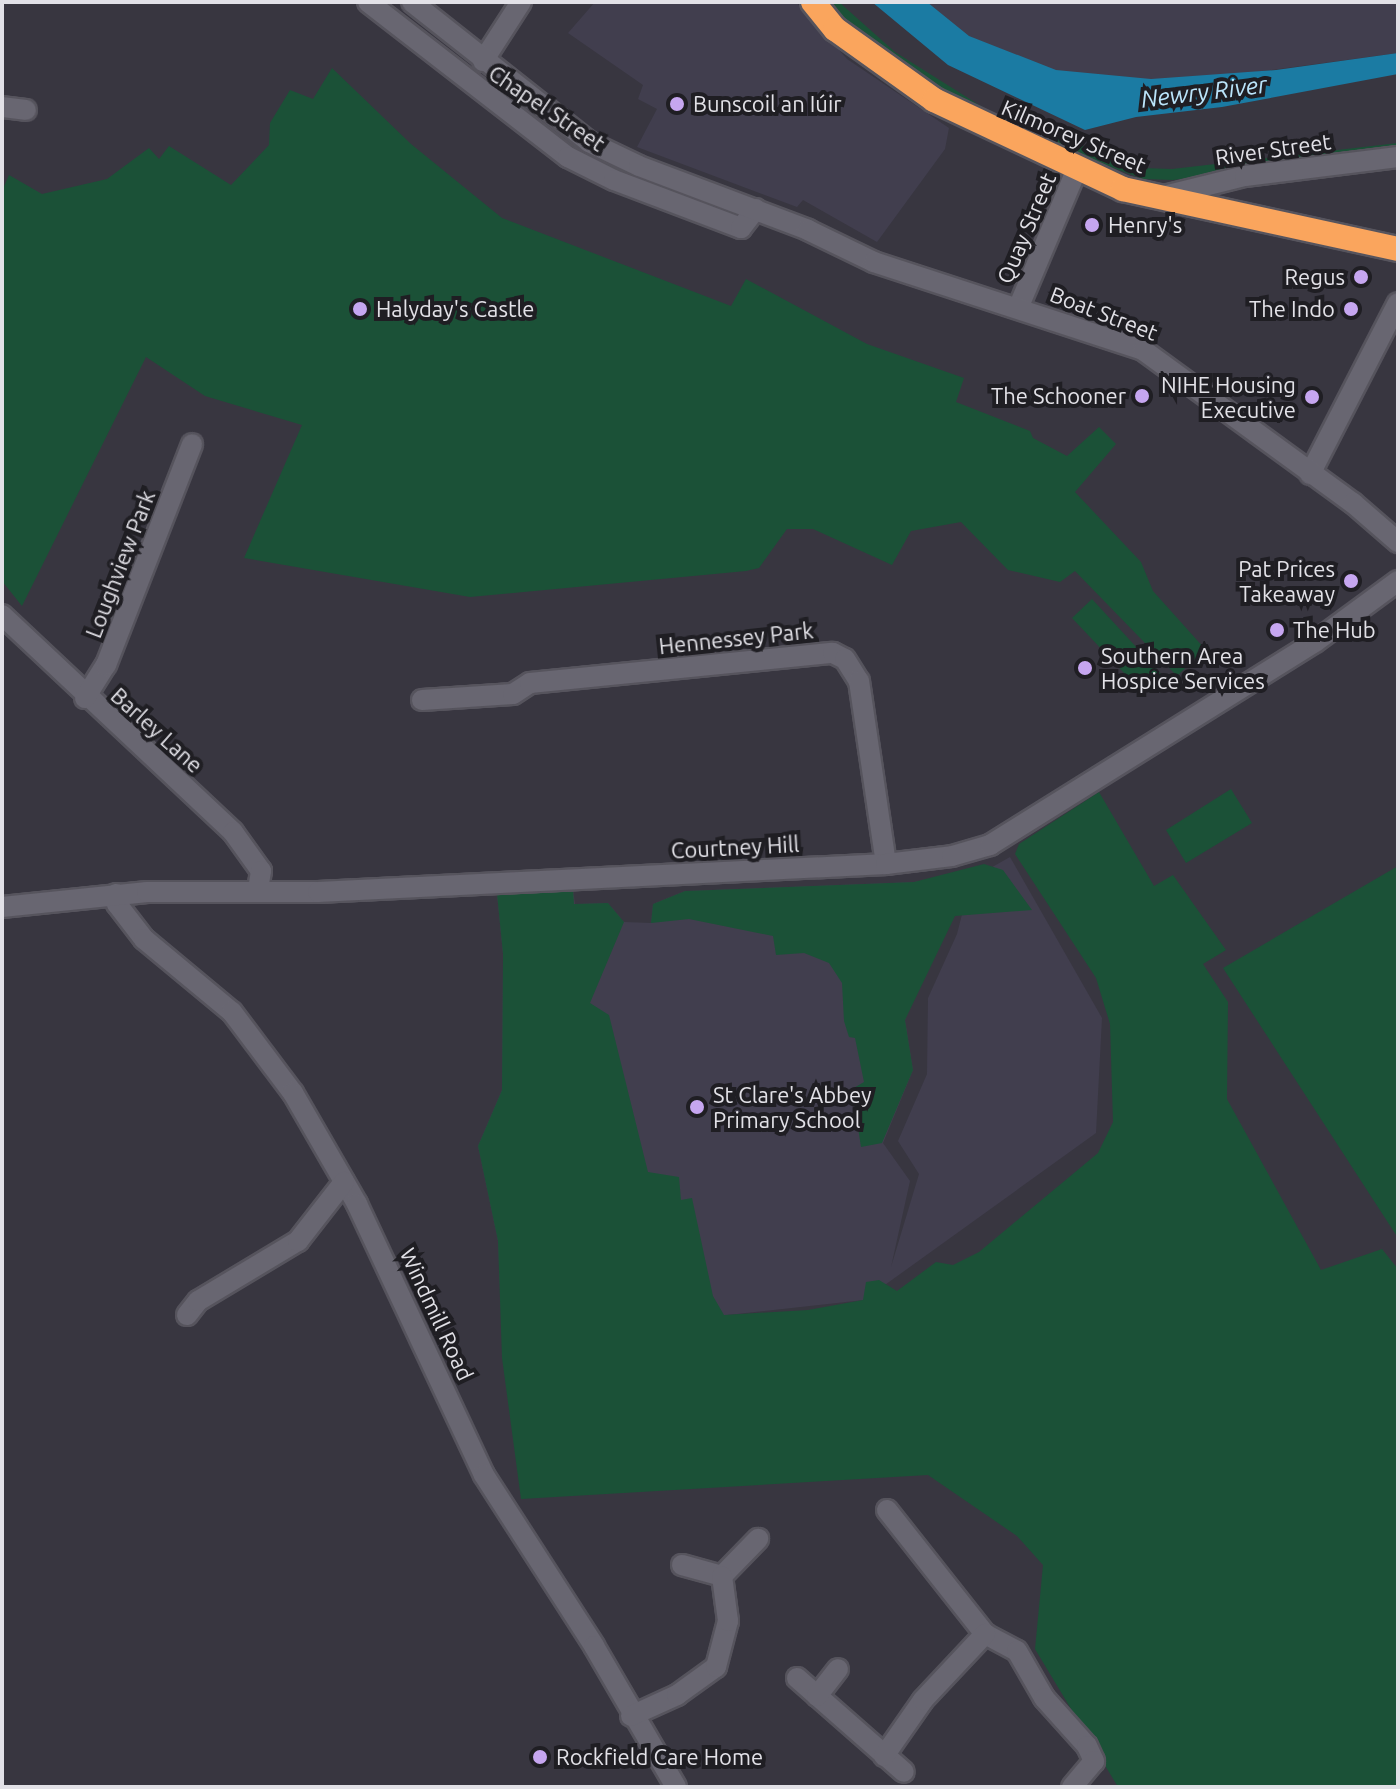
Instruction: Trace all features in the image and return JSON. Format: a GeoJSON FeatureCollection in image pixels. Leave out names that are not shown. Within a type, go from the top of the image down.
{"type":"FeatureCollection","features":[{"type":"Feature","properties":{"kind":"highway","name":"Kilmorey Street"},"geometry":{"type":"LineString","coordinates":[[813,2],[835,29],[934,100],[1077,169],[1156,198],[1398,249]]}},
{"type":"Feature","properties":{"kind":"street","name":"Chapel Street"},"geometry":{"type":"LineString","coordinates":[[368,2],[568,157],[614,180],[741,228],[756,209]]}},
{"type":"Feature","properties":{"kind":"street","name":"Chapel Street"},"geometry":{"type":"LineString","coordinates":[[412,2],[589,142],[756,209],[874,262],[1019,306]]}},
{"type":"Feature","properties":{"kind":"street"},"geometry":{"type":"LineString","coordinates":[[483,61],[521,2]]}},
{"type":"Feature","properties":{"kind":"street"},"geometry":{"type":"LineString","coordinates":[[2,107],[26,110]]}},
{"type":"Feature","properties":{"kind":"street","name":"River Street"},"geometry":{"type":"LineString","coordinates":[[1156,198],[1245,176],[1398,157]]}},
{"type":"Feature","properties":{"kind":"street","name":"Quay Street"},"geometry":{"type":"LineString","coordinates":[[1019,306],[1077,169]]}},
{"type":"Feature","properties":{"kind":"street"},"geometry":{"type":"LineString","coordinates":[[1310,474],[1398,303]]}},
{"type":"Feature","properties":{"kind":"street","name":"Boat Street"},"geometry":{"type":"LineString","coordinates":[[1019,306],[1143,350],[1398,542]]}},
{"type":"Feature","properties":{"kind":"street","name":"Loughview Park"},"geometry":{"type":"LineString","coordinates":[[85,698],[106,665],[192,444]]}},
{"type":"Feature","properties":{"kind":"street","name":"Courtney Hill"},"geometry":{"type":"LineString","coordinates":[[2,907],[147,892],[886,864],[990,845],[1272,667],[1398,581]]}},
{"type":"Feature","properties":{"kind":"street","name":"Barley Lane"},"geometry":{"type":"LineString","coordinates":[[2,615],[85,698],[233,832],[261,871],[258,890]]}},
{"type":"Feature","properties":{"kind":"street","name":"Hennessey Park"},"geometry":{"type":"LineString","coordinates":[[422,700],[513,694],[530,683],[833,653],[845,659],[859,681],[886,864]]}},
{"type":"Feature","properties":{"kind":"street","name":"Windmill Road"},"geometry":{"type":"LineString","coordinates":[[116,894],[117,904],[144,939],[232,1012],[261,1045],[344,1182],[484,1475],[594,1646],[631,1716],[676,1787]]}},
{"type":"Feature","properties":{"kind":"street"},"geometry":{"type":"LineString","coordinates":[[187,1315],[198,1301],[298,1241],[344,1182]]}},
{"type":"Feature","properties":{"kind":"street"},"geometry":{"type":"LineString","coordinates":[[887,1510],[985,1634],[1017,1651],[1044,1698],[1087,1746],[1094,1761],[1072,1787]]}},
{"type":"Feature","properties":{"kind":"street"},"geometry":{"type":"LineString","coordinates":[[722,1576],[758,1539]]}},
{"type":"Feature","properties":{"kind":"street"},"geometry":{"type":"LineString","coordinates":[[682,1565],[722,1576]]}},
{"type":"Feature","properties":{"kind":"street"},"geometry":{"type":"LineString","coordinates":[[631,1716],[677,1695],[716,1667],[728,1621],[722,1576]]}},
{"type":"Feature","properties":{"kind":"street"},"geometry":{"type":"LineString","coordinates":[[884,1756],[923,1700],[985,1634]]}},
{"type":"Feature","properties":{"kind":"street"},"geometry":{"type":"LineString","coordinates":[[817,1696],[838,1669]]}},
{"type":"Feature","properties":{"kind":"street"},"geometry":{"type":"LineString","coordinates":[[797,1678],[904,1772]]}},
{"type":"Feature","properties":{"kind":"shaded area"},"geometry":{"type":"Polygon","coordinates":[[[595,2],[796,2],[847,59],[949,128],[945,149],[877,242],[803,200],[797,207],[637,147],[657,109],[638,99],[643,85],[568,33],[595,2]]]}},
{"type":"Feature","properties":{"kind":"shaded area"},"geometry":{"type":"Polygon","coordinates":[[[902,2],[1398,2],[1398,53],[1129,89],[1039,78],[902,2]]]}},
{"type":"Feature","properties":{"kind":"shaded area","name":"St Clare's Abbey Primary School"},"geometry":{"type":"Polygon","coordinates":[[[1010,857],[1102,1018],[1096,1133],[864,1300],[502,1340],[498,1241],[478,1146],[502,1090],[503,954],[497,894],[573,889],[575,904],[608,903],[624,922],[651,923],[653,904],[685,891],[914,882],[962,873],[905,1020],[913,1070],[883,1143],[910,1181],[891,1267],[919,1174],[898,1141],[927,1074],[928,998],[957,934],[971,879],[1010,857]]]}},
{"type":"Feature","properties":{"kind":"green space"},"geometry":{"type":"Polygon","coordinates":[[[827,2],[839,2],[895,52],[992,113],[1142,168],[1172,169],[1398,143],[1398,151],[1173,180],[1143,179],[1047,143],[953,99],[887,56],[827,2]]]}},
{"type":"Feature","properties":{"kind":"green space"},"geometry":{"type":"Polygon","coordinates":[[[332,68],[411,144],[502,218],[731,306],[746,279],[867,344],[964,378],[956,402],[1030,431],[1033,438],[1067,456],[1099,427],[1116,444],[1075,492],[1141,562],[1153,591],[1205,649],[1177,676],[1075,571],[1060,582],[1008,570],[961,522],[911,531],[892,565],[813,529],[787,529],[759,568],[746,571],[470,597],[244,558],[302,425],[205,396],[146,357],[22,606],[2,581],[2,191],[9,175],[42,194],[107,179],[149,148],[159,159],[169,146],[231,185],[269,145],[270,123],[290,90],[313,99],[332,68]]]}},
{"type":"Feature","properties":{"kind":"green space"},"geometry":{"type":"Polygon","coordinates":[[[1092,599],[1162,675],[1143,693],[1072,618],[1092,599]]]}},
{"type":"Feature","properties":{"kind":"green space"},"geometry":{"type":"Polygon","coordinates":[[[1231,789],[1252,823],[1186,863],[1166,830],[1231,789]]]}},
{"type":"Feature","properties":{"kind":"green space"},"geometry":{"type":"Polygon","coordinates":[[[1099,792],[1154,886],[1173,875],[1226,950],[1203,964],[1228,1002],[1227,1099],[1321,1270],[1382,1249],[1398,1269],[1398,1787],[1118,1787],[1035,1649],[1043,1565],[1017,1536],[928,1475],[521,1499],[502,1358],[498,1241],[478,1146],[502,1090],[503,954],[497,894],[573,889],[574,904],[608,903],[624,922],[590,1003],[609,1015],[648,1172],[679,1177],[681,1200],[692,1198],[713,1296],[724,1315],[808,1310],[863,1300],[866,1282],[879,1280],[897,1291],[936,1262],[953,1265],[979,1252],[1098,1153],[1113,1122],[1110,1024],[1096,978],[1015,854],[1019,844],[1099,792]]]}},
{"type":"Feature","properties":{"kind":"green space"},"geometry":{"type":"Polygon","coordinates":[[[984,864],[1003,870],[1032,910],[955,916],[905,1020],[913,1070],[882,1143],[861,1147],[852,1089],[864,1082],[855,1038],[849,1037],[844,1021],[842,983],[829,963],[804,953],[776,955],[773,936],[689,919],[651,923],[653,904],[685,891],[914,882],[984,864]]]}},
{"type":"Feature","properties":{"kind":"green space"},"geometry":{"type":"Polygon","coordinates":[[[1398,866],[1398,1238],[1223,968],[1398,866]]]}},
{"type":"Feature","properties":{"kind":"water","name":"Newry River"},"geometry":{"type":"Polygon","coordinates":[[[872,2],[927,2],[969,36],[1056,70],[1151,79],[1276,70],[1398,53],[1398,74],[1222,107],[1136,117],[1085,130],[948,65],[872,2]]]}},
{"type":"Feature","properties":{"kind":"place","name":"Bunscoil an Iúir"},"geometry":{"type":"Point","coordinates":[677,104]}},
{"type":"Feature","properties":{"kind":"place","name":"Henry's"},"geometry":{"type":"Point","coordinates":[1092,225]}},
{"type":"Feature","properties":{"kind":"place","name":"Regus"},"geometry":{"type":"Point","coordinates":[1361,277]}},
{"type":"Feature","properties":{"kind":"place","name":"Halyday's Castle"},"geometry":{"type":"Point","coordinates":[360,309]}},
{"type":"Feature","properties":{"kind":"place","name":"The Indo"},"geometry":{"type":"Point","coordinates":[1351,309]}},
{"type":"Feature","properties":{"kind":"place","name":"The Schooner"},"geometry":{"type":"Point","coordinates":[1142,396]}},
{"type":"Feature","properties":{"kind":"place","name":"NIHE Housing Executive"},"geometry":{"type":"Point","coordinates":[1312,397]}},
{"type":"Feature","properties":{"kind":"place","name":"Pat Prices Takeaway"},"geometry":{"type":"Point","coordinates":[1351,581]}},
{"type":"Feature","properties":{"kind":"place","name":"The Hub"},"geometry":{"type":"Point","coordinates":[1277,630]}},
{"type":"Feature","properties":{"kind":"place","name":"Southern Area Hospice Services"},"geometry":{"type":"Point","coordinates":[1085,668]}},
{"type":"Feature","properties":{"kind":"place","name":"St Clare's Abbey Primary School"},"geometry":{"type":"Point","coordinates":[697,1107]}},
{"type":"Feature","properties":{"kind":"place","name":"Rockfield Care Home"},"geometry":{"type":"Point","coordinates":[540,1757]}}]}
